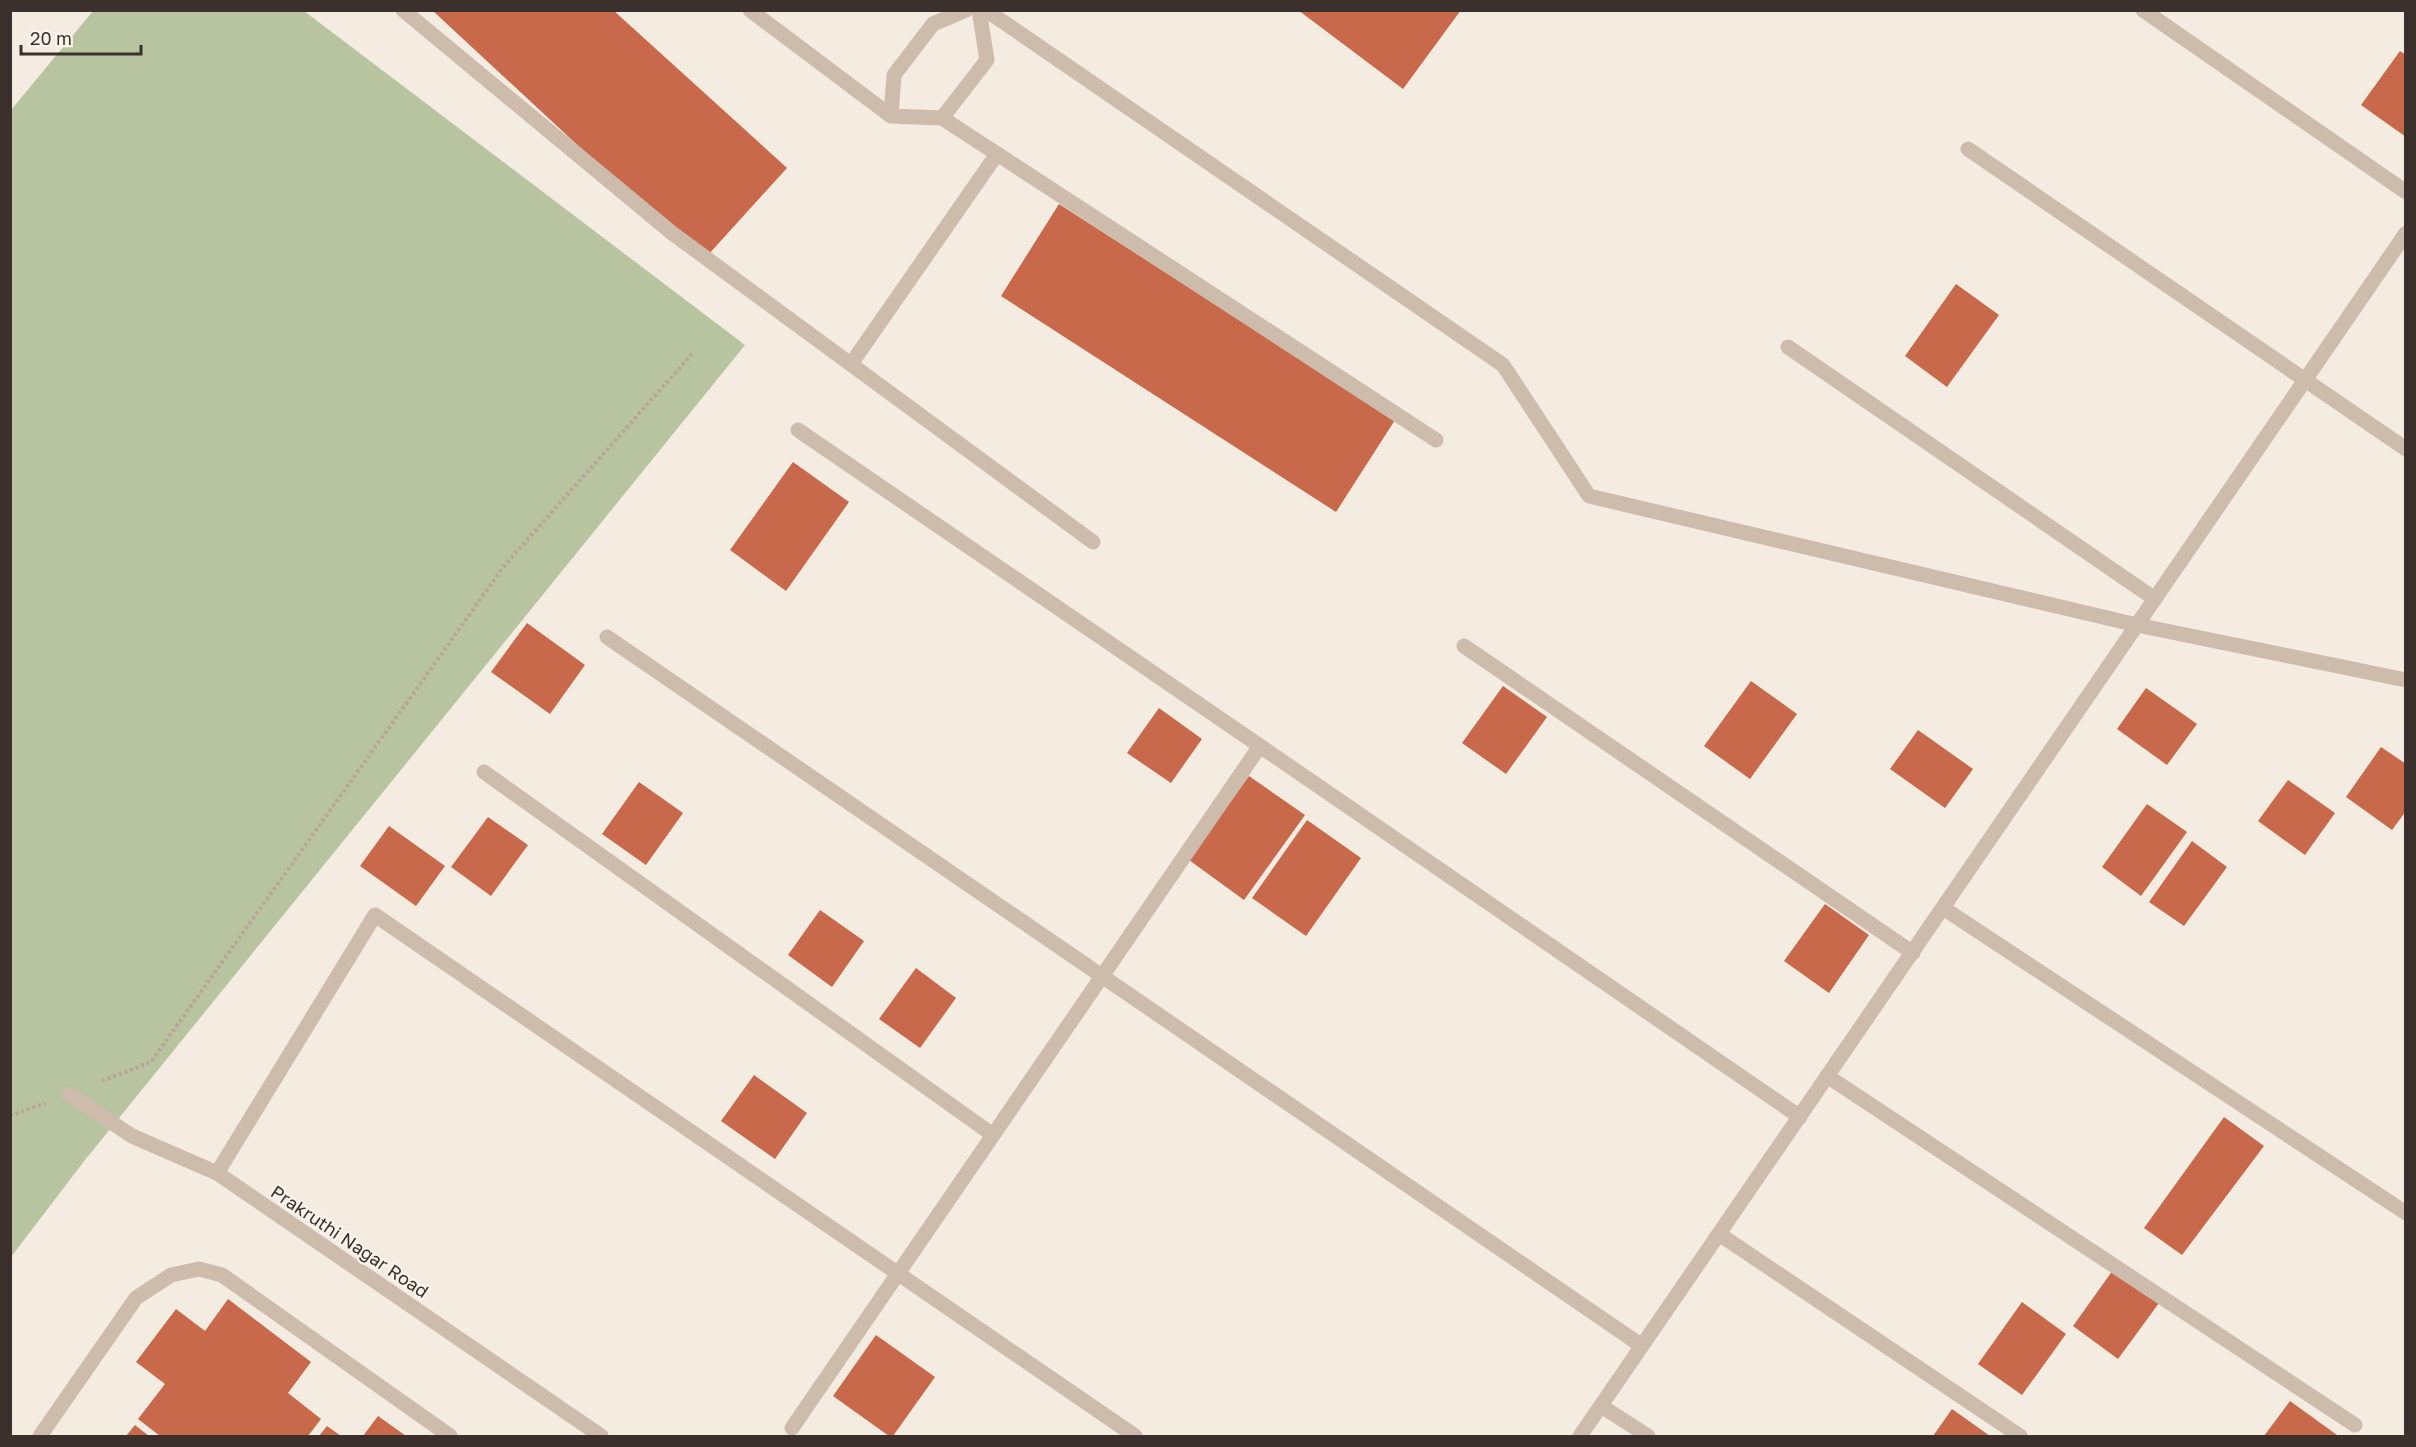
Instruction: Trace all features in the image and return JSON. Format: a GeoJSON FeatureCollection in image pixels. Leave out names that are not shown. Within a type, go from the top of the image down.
{"type":"FeatureCollection","features":[{"type":"Feature","properties":{"kind":"street"},"geometry":{"type":"LineString","coordinates":[[403,10],[672,233],[1093,542]]}},
{"type":"Feature","properties":{"kind":"street"},"geometry":{"type":"LineString","coordinates":[[750,10],[891,116],[942,118],[1436,440]]}},
{"type":"Feature","properties":{"kind":"street"},"geometry":{"type":"LineString","coordinates":[[891,116],[894,75],[933,24],[966,10]]}},
{"type":"Feature","properties":{"kind":"street"},"geometry":{"type":"LineString","coordinates":[[942,118],[987,60],[979,10]]}},
{"type":"Feature","properties":{"kind":"street"},"geometry":{"type":"LineString","coordinates":[[986,10],[1503,365],[1589,496],[2137,625],[2406,680]]}},
{"type":"Feature","properties":{"kind":"street"},"geometry":{"type":"LineString","coordinates":[[2143,10],[2406,192]]}},
{"type":"Feature","properties":{"kind":"street"},"geometry":{"type":"LineString","coordinates":[[1968,149],[2406,449]]}},
{"type":"Feature","properties":{"kind":"street"},"geometry":{"type":"LineString","coordinates":[[851,364],[997,154]]}},
{"type":"Feature","properties":{"kind":"street"},"geometry":{"type":"LineString","coordinates":[[1580,1437],[2406,233]]}},
{"type":"Feature","properties":{"kind":"street"},"geometry":{"type":"LineString","coordinates":[[1788,347],[2155,599]]}},
{"type":"Feature","properties":{"kind":"street"},"geometry":{"type":"LineString","coordinates":[[798,430],[1800,1117]]}},
{"type":"Feature","properties":{"kind":"street"},"geometry":{"type":"LineString","coordinates":[[608,637],[1642,1346]]}},
{"type":"Feature","properties":{"kind":"street"},"geometry":{"type":"LineString","coordinates":[[1464,646],[1913,953]]}},
{"type":"Feature","properties":{"kind":"street"},"geometry":{"type":"LineString","coordinates":[[792,1428],[1260,746]]}},
{"type":"Feature","properties":{"kind":"street"},"geometry":{"type":"LineString","coordinates":[[484,772],[993,1135]]}},
{"type":"Feature","properties":{"kind":"street"},"geometry":{"type":"LineString","coordinates":[[1943,908],[2406,1213]]}},
{"type":"Feature","properties":{"kind":"street"},"geometry":{"type":"LineString","coordinates":[[217,1173],[375,915],[1135,1437]]}},
{"type":"Feature","properties":{"kind":"street"},"geometry":{"type":"LineString","coordinates":[[1827,1076],[2355,1425]]}},
{"type":"Feature","properties":{"kind":"street","name":"Prakruthi Nagar Road"},"geometry":{"type":"LineString","coordinates":[[69,1094],[132,1136],[217,1173],[601,1437]]}},
{"type":"Feature","properties":{"kind":"street"},"geometry":{"type":"LineString","coordinates":[[1719,1234],[2020,1437]]}},
{"type":"Feature","properties":{"kind":"street"},"geometry":{"type":"LineString","coordinates":[[40,1437],[136,1298],[171,1275],[199,1269],[222,1275],[450,1437]]}},
{"type":"Feature","properties":{"kind":"street"},"geometry":{"type":"LineString","coordinates":[[1601,1406],[1648,1437]]}},
{"type":"Feature","properties":{"kind":"path"},"geometry":{"type":"LineString","coordinates":[[10,1116],[151,1062],[504,566],[692,354]]}},
{"type":"Feature","properties":{"kind":"green space"},"geometry":{"type":"Polygon","coordinates":[[[93,11],[304,11],[745,345],[85,1160],[11,1257],[11,110],[93,11]]]}},
{"type":"Feature","properties":{"kind":"building"},"geometry":{"type":"Polygon","coordinates":[[[432,10],[613,10],[787,168],[708,255],[672,233],[432,10]]]}},
{"type":"Feature","properties":{"kind":"building"},"geometry":{"type":"Polygon","coordinates":[[[1298,10],[1461,10],[1403,89],[1298,10]]]}},
{"type":"Feature","properties":{"kind":"building"},"geometry":{"type":"Polygon","coordinates":[[[2400,51],[2406,55],[2406,137],[2361,105],[2400,51]]]}},
{"type":"Feature","properties":{"kind":"building"},"geometry":{"type":"Polygon","coordinates":[[[1059,204],[1395,420],[1336,512],[1001,296],[1059,204]]]}},
{"type":"Feature","properties":{"kind":"building"},"geometry":{"type":"Polygon","coordinates":[[[1956,284],[1999,315],[1947,387],[1905,356],[1956,284]]]}},
{"type":"Feature","properties":{"kind":"building"},"geometry":{"type":"Polygon","coordinates":[[[793,462],[849,502],[786,591],[730,550],[793,462]]]}},
{"type":"Feature","properties":{"kind":"building"},"geometry":{"type":"Polygon","coordinates":[[[527,623],[585,665],[550,714],[491,672],[527,623]]]}},
{"type":"Feature","properties":{"kind":"building"},"geometry":{"type":"Polygon","coordinates":[[[1751,681],[1797,714],[1750,779],[1704,746],[1751,681]]]}},
{"type":"Feature","properties":{"kind":"building"},"geometry":{"type":"Polygon","coordinates":[[[1503,686],[1547,717],[1506,774],[1462,743],[1503,686]]]}},
{"type":"Feature","properties":{"kind":"building"},"geometry":{"type":"Polygon","coordinates":[[[2146,688],[2197,724],[2167,765],[2117,729],[2146,688]]]}},
{"type":"Feature","properties":{"kind":"building"},"geometry":{"type":"Polygon","coordinates":[[[1159,708],[1202,739],[1171,783],[1127,753],[1159,708]]]}},
{"type":"Feature","properties":{"kind":"building"},"geometry":{"type":"Polygon","coordinates":[[[1918,730],[1973,769],[1945,808],[1890,769],[1918,730]]]}},
{"type":"Feature","properties":{"kind":"building"},"geometry":{"type":"Polygon","coordinates":[[[2381,747],[2406,764],[2406,811],[2392,830],[2346,797],[2381,747]]]}},
{"type":"Feature","properties":{"kind":"building"},"geometry":{"type":"Polygon","coordinates":[[[1249,776],[1305,815],[1244,900],[1189,860],[1249,776]]]}},
{"type":"Feature","properties":{"kind":"building"},"geometry":{"type":"Polygon","coordinates":[[[2288,780],[2335,813],[2305,855],[2258,821],[2288,780]]]}},
{"type":"Feature","properties":{"kind":"building"},"geometry":{"type":"Polygon","coordinates":[[[639,782],[683,813],[646,865],[602,834],[639,782]]]}},
{"type":"Feature","properties":{"kind":"building"},"geometry":{"type":"Polygon","coordinates":[[[2147,804],[2187,832],[2141,896],[2102,867],[2147,804]]]}},
{"type":"Feature","properties":{"kind":"building"},"geometry":{"type":"Polygon","coordinates":[[[488,817],[528,845],[491,896],[451,867],[488,817]]]}},
{"type":"Feature","properties":{"kind":"building"},"geometry":{"type":"Polygon","coordinates":[[[1307,820],[1361,858],[1306,936],[1252,898],[1307,820]]]}},
{"type":"Feature","properties":{"kind":"building"},"geometry":{"type":"Polygon","coordinates":[[[389,826],[445,866],[416,906],[360,866],[389,826]]]}},
{"type":"Feature","properties":{"kind":"building"},"geometry":{"type":"Polygon","coordinates":[[[2192,841],[2227,867],[2184,926],[2149,902],[2192,841]]]}},
{"type":"Feature","properties":{"kind":"building"},"geometry":{"type":"Polygon","coordinates":[[[1825,904],[1869,935],[1829,993],[1784,961],[1825,904]]]}},
{"type":"Feature","properties":{"kind":"building"},"geometry":{"type":"Polygon","coordinates":[[[820,910],[864,941],[832,987],[788,955],[820,910]]]}},
{"type":"Feature","properties":{"kind":"building"},"geometry":{"type":"Polygon","coordinates":[[[916,968],[956,998],[920,1048],[879,1019],[916,968]]]}},
{"type":"Feature","properties":{"kind":"building"},"geometry":{"type":"Polygon","coordinates":[[[754,1075],[807,1113],[775,1159],[721,1121],[754,1075]]]}},
{"type":"Feature","properties":{"kind":"building"},"geometry":{"type":"Polygon","coordinates":[[[2224,1117],[2264,1146],[2182,1255],[2144,1228],[2224,1117]]]}},
{"type":"Feature","properties":{"kind":"building"},"geometry":{"type":"Polygon","coordinates":[[[2113,1270],[2159,1303],[2118,1359],[2073,1326],[2113,1270]]]}},
{"type":"Feature","properties":{"kind":"building"},"geometry":{"type":"Polygon","coordinates":[[[228,1299],[311,1362],[288,1393],[321,1419],[308,1436],[160,1436],[138,1419],[165,1384],[136,1362],[176,1309],[205,1331],[228,1299]]]}},
{"type":"Feature","properties":{"kind":"building"},"geometry":{"type":"Polygon","coordinates":[[[2022,1302],[2066,1334],[2022,1395],[1978,1364],[2022,1302]]]}},
{"type":"Feature","properties":{"kind":"building"},"geometry":{"type":"Polygon","coordinates":[[[876,1335],[935,1377],[893,1436],[889,1436],[833,1396],[876,1335]]]}},
{"type":"Feature","properties":{"kind":"building"},"geometry":{"type":"Polygon","coordinates":[[[2290,1401],[2337,1435],[2264,1436],[2290,1401]]]}},
{"type":"Feature","properties":{"kind":"building"},"geometry":{"type":"Polygon","coordinates":[[[1952,1409],[1990,1436],[1933,1436],[1952,1409]]]}},
{"type":"Feature","properties":{"kind":"building"},"geometry":{"type":"Polygon","coordinates":[[[378,1416],[406,1436],[363,1436],[378,1416]]]}},
{"type":"Feature","properties":{"kind":"building"},"geometry":{"type":"Polygon","coordinates":[[[135,1425],[149,1436],[126,1436],[135,1425]]]}},
{"type":"Feature","properties":{"kind":"building"},"geometry":{"type":"Polygon","coordinates":[[[327,1426],[341,1436],[319,1436],[327,1426]]]}}]}
